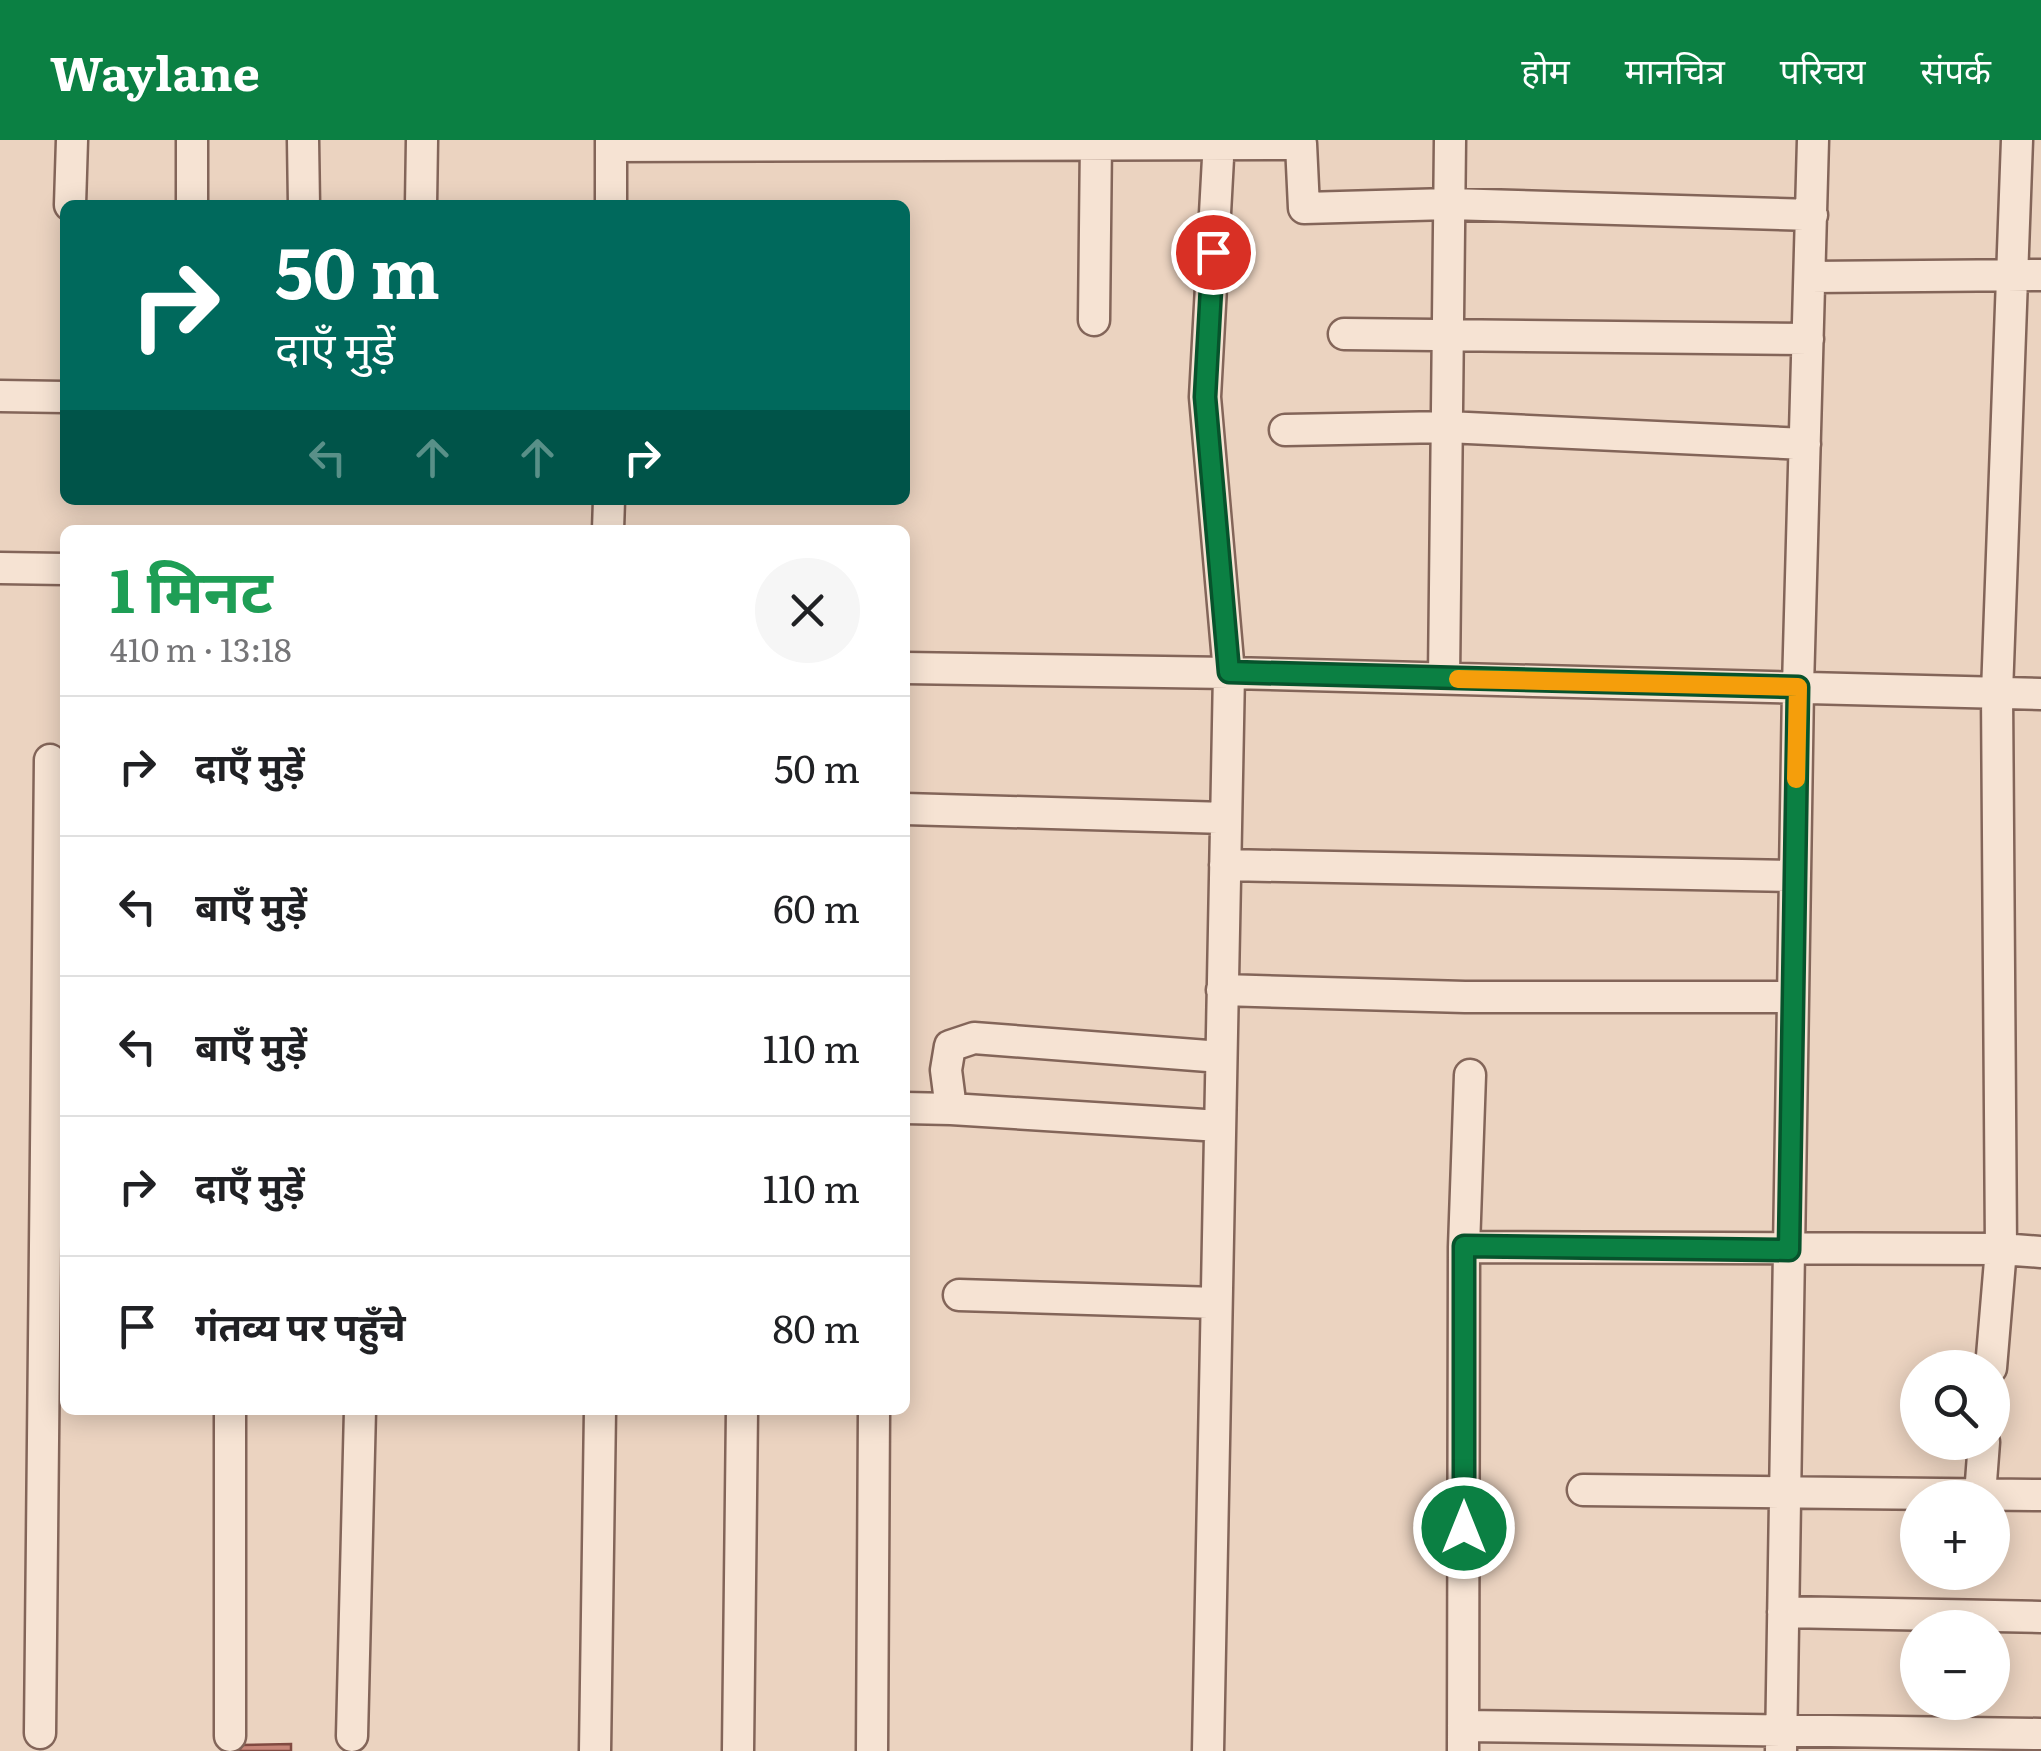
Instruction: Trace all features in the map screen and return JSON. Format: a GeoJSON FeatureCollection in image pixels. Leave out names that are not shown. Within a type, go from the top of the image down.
{"type":"FeatureCollection","features":[{"type":"Feature","properties":{"kind":"street"},"geometry":{"type":"LineString","coordinates":[[70,200],[72,140]]}},
{"type":"Feature","properties":{"kind":"street"},"geometry":{"type":"LineString","coordinates":[[192,140],[192,200]]}},
{"type":"Feature","properties":{"kind":"street"},"geometry":{"type":"LineString","coordinates":[[303,140],[304,200]]}},
{"type":"Feature","properties":{"kind":"street"},"geometry":{"type":"LineString","coordinates":[[421,200],[422,140]]}},
{"type":"Feature","properties":{"kind":"street"},"geometry":{"type":"LineString","coordinates":[[1444,678],[1450,140]]}},
{"type":"Feature","properties":{"kind":"street"},"geometry":{"type":"LineString","coordinates":[[1781,1741],[1798,687],[1813,140]]}},
{"type":"Feature","properties":{"kind":"street"},"geometry":{"type":"LineString","coordinates":[[1993,1350],[2001,1249],[1997,693],[2028,275],[2017,140]]}},
{"type":"Feature","properties":{"kind":"street"},"geometry":{"type":"LineString","coordinates":[[1094,320],[1096,142]]}},
{"type":"Feature","properties":{"kind":"street"},"geometry":{"type":"LineString","coordinates":[[1208,1751],[1229,672],[1205,397],[1219,142]]}},
{"type":"Feature","properties":{"kind":"street"},"geometry":{"type":"LineString","coordinates":[[611,200],[611,143],[1219,142],[1301,144],[1304,208],[1449,204],[1812,215]]}},
{"type":"Feature","properties":{"kind":"street"},"geometry":{"type":"LineString","coordinates":[[1811,278],[2028,275]]}},
{"type":"Feature","properties":{"kind":"street"},"geometry":{"type":"LineString","coordinates":[[1344,334],[1808,338]]}},
{"type":"Feature","properties":{"kind":"street"},"geometry":{"type":"LineString","coordinates":[[0,396],[60,397]]}},
{"type":"Feature","properties":{"kind":"street"},"geometry":{"type":"LineString","coordinates":[[1284,430],[1447,428],[1805,444]]}},
{"type":"Feature","properties":{"kind":"street"},"geometry":{"type":"LineString","coordinates":[[0,568],[60,570]]}},
{"type":"Feature","properties":{"kind":"street"},"geometry":{"type":"LineString","coordinates":[[910,668],[1229,672],[2041,694]]}},
{"type":"Feature","properties":{"kind":"street"},"geometry":{"type":"LineString","coordinates":[[40,1733],[55,1382],[50,760]]}},
{"type":"Feature","properties":{"kind":"street"},"geometry":{"type":"LineString","coordinates":[[910,809],[1226,818]]}},
{"type":"Feature","properties":{"kind":"street"},"geometry":{"type":"LineString","coordinates":[[1225,866],[1795,876]]}},
{"type":"Feature","properties":{"kind":"street"},"geometry":{"type":"LineString","coordinates":[[1222,990],[1465,997],[1793,997]]}},
{"type":"Feature","properties":{"kind":"street"},"geometry":{"type":"LineString","coordinates":[[951,1108],[946,1070],[950,1046],[974,1038],[1221,1057]]}},
{"type":"Feature","properties":{"kind":"street"},"geometry":{"type":"LineString","coordinates":[[1470,1075],[1464,1246],[1464,1739],[1781,1741],[2041,1734]]}},
{"type":"Feature","properties":{"kind":"street"},"geometry":{"type":"LineString","coordinates":[[910,1108],[1220,1126]]}},
{"type":"Feature","properties":{"kind":"street"},"geometry":{"type":"LineString","coordinates":[[1464,1246],[2041,1252]]}},
{"type":"Feature","properties":{"kind":"street"},"geometry":{"type":"LineString","coordinates":[[959,1295],[1216,1304]]}},
{"type":"Feature","properties":{"kind":"street"},"geometry":{"type":"LineString","coordinates":[[230,1415],[230,1736]]}},
{"type":"Feature","properties":{"kind":"street"},"geometry":{"type":"LineString","coordinates":[[352,1736],[360,1415]]}},
{"type":"Feature","properties":{"kind":"street"},"geometry":{"type":"LineString","coordinates":[[594,1751],[600,1415]]}},
{"type":"Feature","properties":{"kind":"street"},"geometry":{"type":"LineString","coordinates":[[738,1751],[742,1415]]}},
{"type":"Feature","properties":{"kind":"street"},"geometry":{"type":"LineString","coordinates":[[872,1751],[874,1415]]}},
{"type":"Feature","properties":{"kind":"street"},"geometry":{"type":"LineString","coordinates":[[1583,1490],[1900,1494]]}},
{"type":"Feature","properties":{"kind":"street"},"geometry":{"type":"LineString","coordinates":[[2010,1495],[2041,1495]]}},
{"type":"Feature","properties":{"kind":"street"},"geometry":{"type":"LineString","coordinates":[[1783,1612],[2041,1617]]}},
{"type":"Feature","properties":{"kind":"building"},"geometry":{"type":"Polygon","coordinates":[[[291,1744],[291,1751],[240,1751],[240,1745],[291,1744]]]}},
{"type":"Feature","properties":{"kind":"slow traffic"},"geometry":{"type":"LineString","coordinates":[[1458,679],[1798,687],[1796,779]]}},
{"type":"Feature","properties":{"kind":"route"},"geometry":{"type":"LineString","coordinates":[[1213,252],[1205,397],[1229,672],[1798,687],[1789,1250],[1464,1246],[1464,1528]]}}]}
